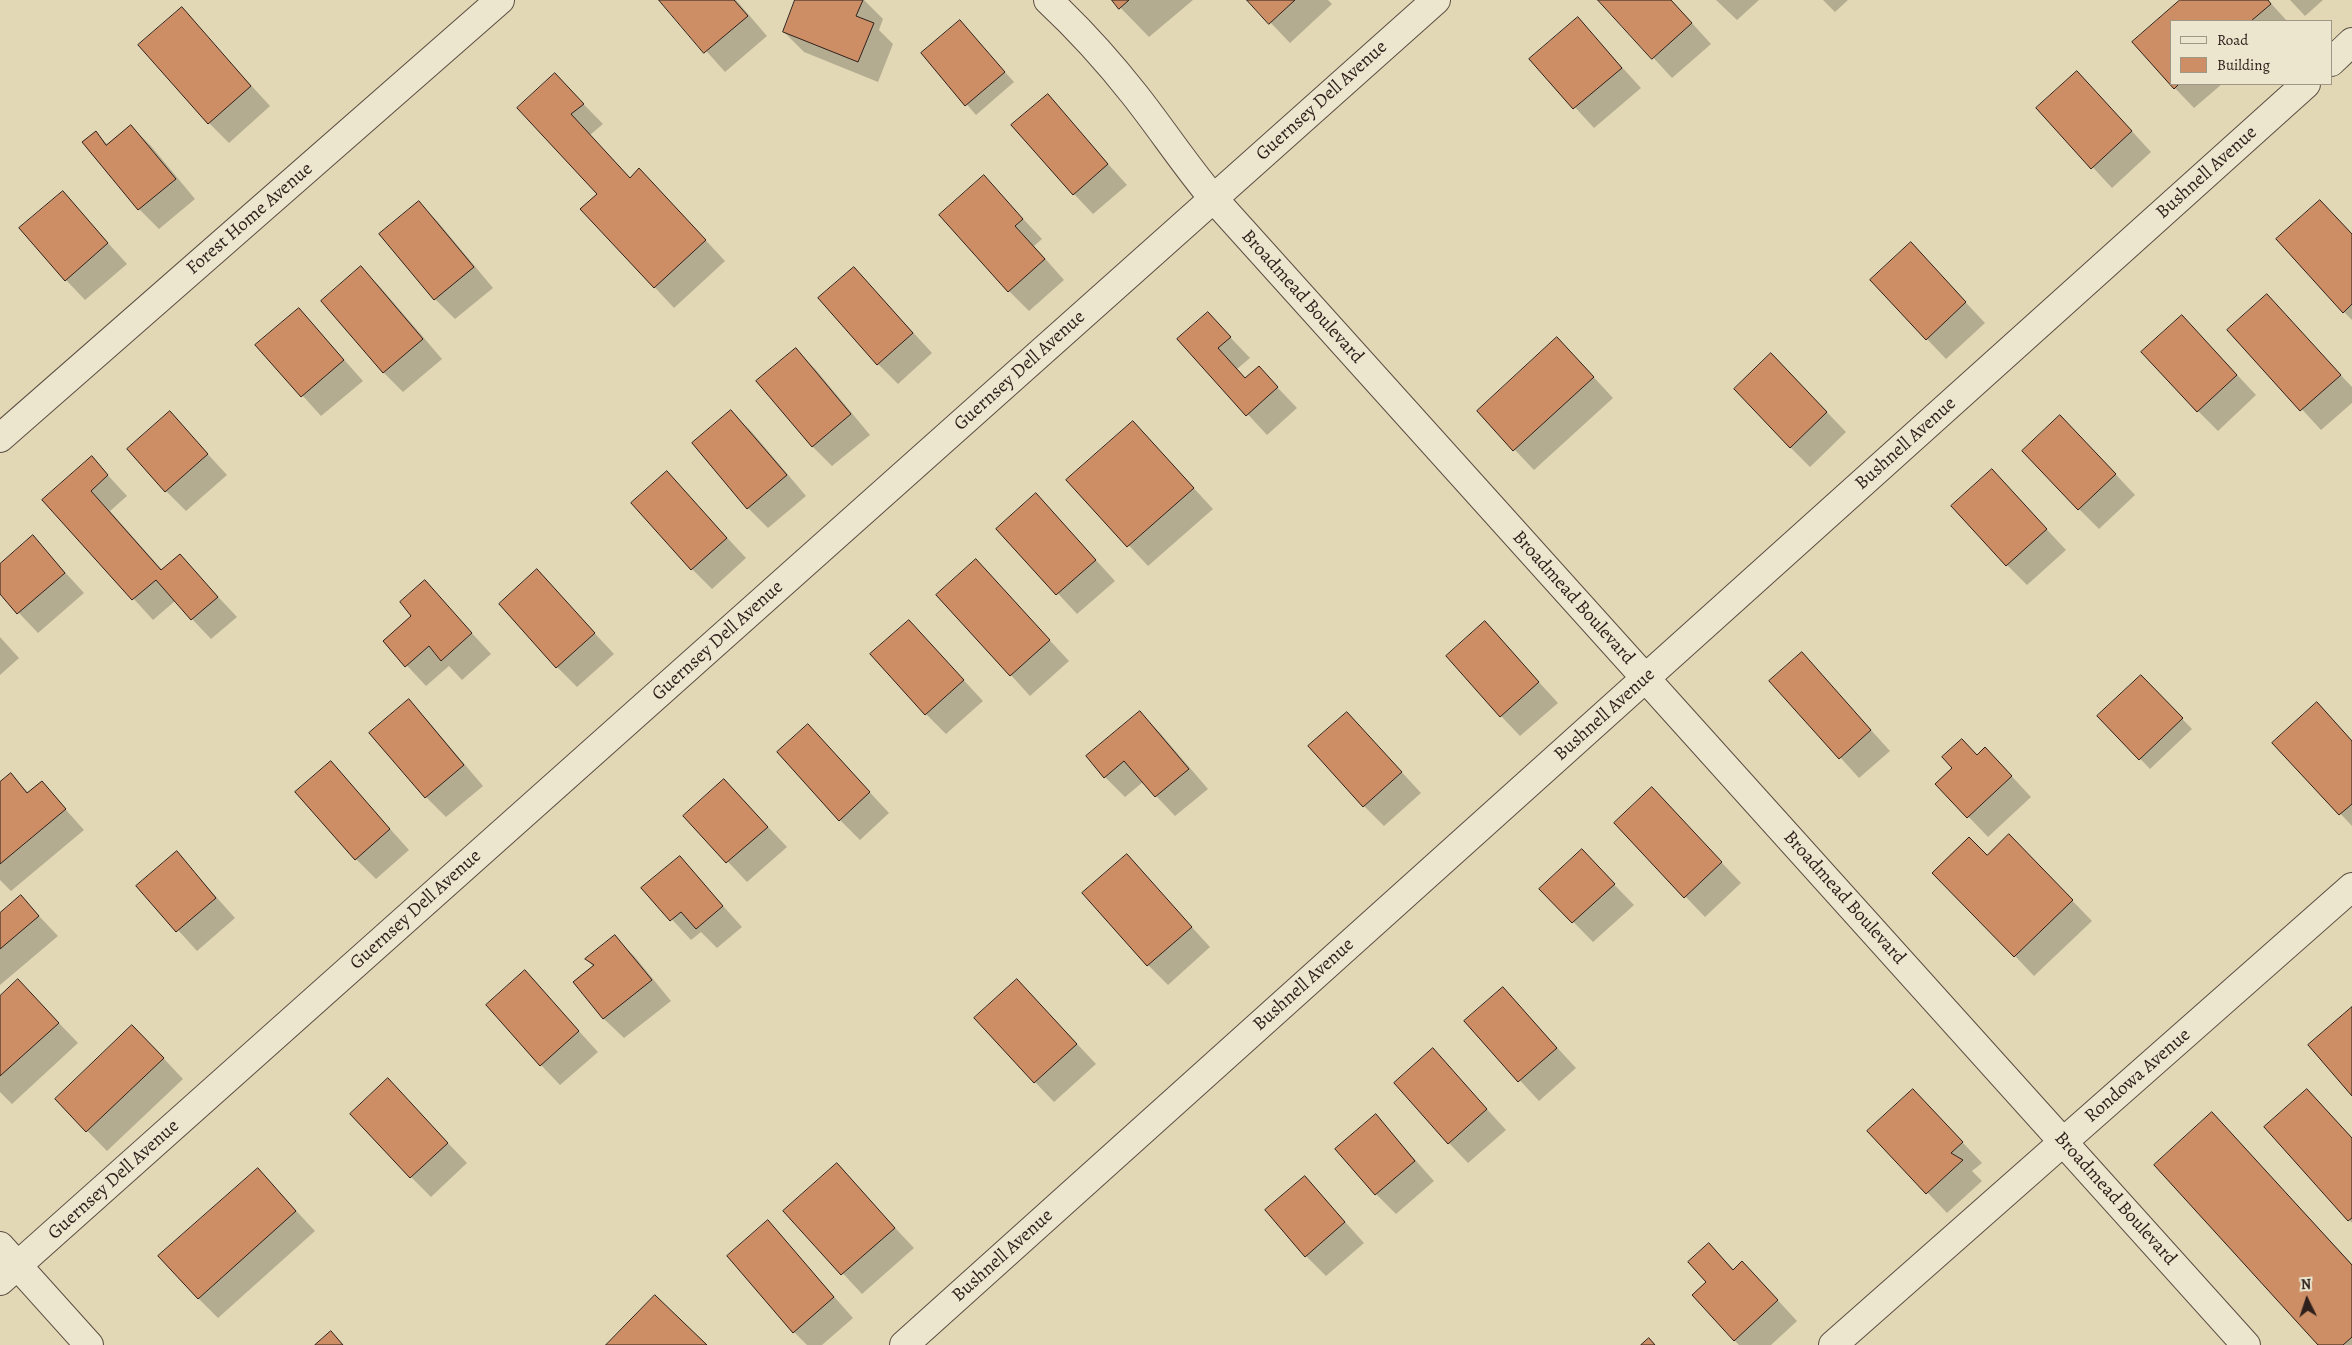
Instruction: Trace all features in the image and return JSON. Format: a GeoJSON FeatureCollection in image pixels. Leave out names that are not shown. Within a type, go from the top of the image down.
{"type":"FeatureCollection","features":[{"type":"Feature","properties":{"kind":"street","name":"Forest Home Avenue"},"geometry":{"type":"LineString","coordinates":[[0,438],[500,0]]}},
{"type":"Feature","properties":{"kind":"street","name":"Broadmead Boulevard"},"geometry":{"type":"LineString","coordinates":[[1048,0],[1074,25],[1134,93],[1189,170],[1213,198],[2246,1345]]}},
{"type":"Feature","properties":{"kind":"street","name":"Guernsey Dell Avenue"},"geometry":{"type":"LineString","coordinates":[[6,1264],[1436,0]]}},
{"type":"Feature","properties":{"kind":"street"},"geometry":{"type":"LineString","coordinates":[[2332,61],[2352,42]]}},
{"type":"Feature","properties":{"kind":"street","name":"Bushnell Avenue"},"geometry":{"type":"LineString","coordinates":[[904,1345],[2305,85]]}},
{"type":"Feature","properties":{"kind":"street","name":"Rondowa Avenue"},"geometry":{"type":"LineString","coordinates":[[1833,1345],[2352,887]]}},
{"type":"Feature","properties":{"kind":"street"},"geometry":{"type":"LineString","coordinates":[[6,1264],[89,1345]]}},
{"type":"Feature","properties":{"kind":"building"},"geometry":{"type":"Polygon","coordinates":[[[659,0],[734,0],[748,16],[704,53],[659,0]]]}},
{"type":"Feature","properties":{"kind":"building"},"geometry":{"type":"Polygon","coordinates":[[[795,0],[863,0],[856,16],[874,23],[858,62],[783,32],[795,0]]]}},
{"type":"Feature","properties":{"kind":"building"},"geometry":{"type":"Polygon","coordinates":[[[1112,0],[1129,0],[1119,9],[1112,0]]]}},
{"type":"Feature","properties":{"kind":"building"},"geometry":{"type":"Polygon","coordinates":[[[1247,0],[1295,0],[1269,24],[1247,0]]]}},
{"type":"Feature","properties":{"kind":"building"},"geometry":{"type":"Polygon","coordinates":[[[1598,0],[1671,0],[1692,23],[1652,59],[1598,0]]]}},
{"type":"Feature","properties":{"kind":"building"},"geometry":{"type":"Polygon","coordinates":[[[2180,0],[2268,0],[2271,4],[2252,20],[2170,20],[2170,85],[2132,42],[2180,0]]]}},
{"type":"Feature","properties":{"kind":"building"},"geometry":{"type":"Polygon","coordinates":[[[182,7],[251,86],[208,124],[138,45],[182,7]]]}},
{"type":"Feature","properties":{"kind":"building"},"geometry":{"type":"Polygon","coordinates":[[[1578,17],[1622,68],[1573,109],[1529,59],[1578,17]]]}},
{"type":"Feature","properties":{"kind":"building"},"geometry":{"type":"Polygon","coordinates":[[[960,20],[1005,72],[965,106],[921,53],[960,20]]]}},
{"type":"Feature","properties":{"kind":"building"},"geometry":{"type":"Polygon","coordinates":[[[2077,71],[2132,131],[2091,169],[2036,108],[2077,71]]]}},
{"type":"Feature","properties":{"kind":"building"},"geometry":{"type":"Polygon","coordinates":[[[555,73],[584,104],[571,114],[630,178],[639,168],[706,240],[654,288],[580,209],[597,194],[517,108],[555,73]]]}},
{"type":"Feature","properties":{"kind":"building"},"geometry":{"type":"Polygon","coordinates":[[[1048,94],[1108,164],[1073,195],[1011,125],[1048,94]]]}},
{"type":"Feature","properties":{"kind":"building"},"geometry":{"type":"Polygon","coordinates":[[[131,125],[176,179],[138,210],[82,142],[96,131],[106,145],[131,125]]]}},
{"type":"Feature","properties":{"kind":"building"},"geometry":{"type":"Polygon","coordinates":[[[984,175],[1023,219],[1015,226],[1045,259],[1008,292],[939,215],[984,175]]]}},
{"type":"Feature","properties":{"kind":"building"},"geometry":{"type":"Polygon","coordinates":[[[63,191],[108,243],[65,281],[19,228],[63,191]]]}},
{"type":"Feature","properties":{"kind":"building"},"geometry":{"type":"Polygon","coordinates":[[[2320,200],[2352,234],[2352,304],[2343,313],[2276,239],[2320,200]]]}},
{"type":"Feature","properties":{"kind":"building"},"geometry":{"type":"Polygon","coordinates":[[[419,201],[474,267],[434,300],[379,234],[419,201]]]}},
{"type":"Feature","properties":{"kind":"building"},"geometry":{"type":"Polygon","coordinates":[[[1911,242],[1966,302],[1926,340],[1870,280],[1911,242]]]}},
{"type":"Feature","properties":{"kind":"building"},"geometry":{"type":"Polygon","coordinates":[[[361,266],[423,339],[383,373],[321,301],[361,266]]]}},
{"type":"Feature","properties":{"kind":"building"},"geometry":{"type":"Polygon","coordinates":[[[854,267],[913,333],[877,365],[818,298],[854,267]]]}},
{"type":"Feature","properties":{"kind":"building"},"geometry":{"type":"Polygon","coordinates":[[[2267,294],[2341,375],[2300,411],[2227,330],[2267,294]]]}},
{"type":"Feature","properties":{"kind":"building"},"geometry":{"type":"Polygon","coordinates":[[[299,308],[344,360],[301,397],[255,345],[299,308]]]}},
{"type":"Feature","properties":{"kind":"building"},"geometry":{"type":"Polygon","coordinates":[[[1208,312],[1231,337],[1218,348],[1245,378],[1259,366],[1278,387],[1246,416],[1177,339],[1208,312]]]}},
{"type":"Feature","properties":{"kind":"building"},"geometry":{"type":"Polygon","coordinates":[[[2182,315],[2237,375],[2197,412],[2141,352],[2182,315]]]}},
{"type":"Feature","properties":{"kind":"building"},"geometry":{"type":"Polygon","coordinates":[[[1557,337],[1594,377],[1513,451],[1477,411],[1557,337]]]}},
{"type":"Feature","properties":{"kind":"building"},"geometry":{"type":"Polygon","coordinates":[[[796,348],[851,414],[812,447],[756,381],[796,348]]]}},
{"type":"Feature","properties":{"kind":"building"},"geometry":{"type":"Polygon","coordinates":[[[1771,353],[1827,412],[1790,448],[1734,389],[1771,353]]]}},
{"type":"Feature","properties":{"kind":"building"},"geometry":{"type":"Polygon","coordinates":[[[731,410],[787,475],[747,509],[692,443],[731,410]]]}},
{"type":"Feature","properties":{"kind":"building"},"geometry":{"type":"Polygon","coordinates":[[[170,411],[208,454],[165,492],[127,449],[170,411]]]}},
{"type":"Feature","properties":{"kind":"building"},"geometry":{"type":"Polygon","coordinates":[[[2060,415],[2116,474],[2078,510],[2022,451],[2060,415]]]}},
{"type":"Feature","properties":{"kind":"building"},"geometry":{"type":"Polygon","coordinates":[[[1133,421],[1194,488],[1127,547],[1066,480],[1133,421]]]}},
{"type":"Feature","properties":{"kind":"building"},"geometry":{"type":"Polygon","coordinates":[[[92,456],[108,475],[91,491],[161,570],[180,554],[218,597],[191,620],[156,580],[132,600],[42,500],[92,456]]]}},
{"type":"Feature","properties":{"kind":"building"},"geometry":{"type":"Polygon","coordinates":[[[1992,469],[2047,529],[2006,566],[1951,506],[1992,469]]]}},
{"type":"Feature","properties":{"kind":"building"},"geometry":{"type":"Polygon","coordinates":[[[667,471],[727,538],[691,570],[631,503],[667,471]]]}},
{"type":"Feature","properties":{"kind":"building"},"geometry":{"type":"Polygon","coordinates":[[[1036,493],[1096,560],[1056,595],[996,529],[1036,493]]]}},
{"type":"Feature","properties":{"kind":"building"},"geometry":{"type":"Polygon","coordinates":[[[33,535],[65,573],[17,614],[0,594],[0,564],[33,535]]]}},
{"type":"Feature","properties":{"kind":"building"},"geometry":{"type":"Polygon","coordinates":[[[976,559],[1050,640],[1010,676],[936,595],[976,559]]]}},
{"type":"Feature","properties":{"kind":"building"},"geometry":{"type":"Polygon","coordinates":[[[537,569],[595,633],[556,668],[499,604],[537,569]]]}},
{"type":"Feature","properties":{"kind":"building"},"geometry":{"type":"Polygon","coordinates":[[[425,580],[472,633],[441,661],[429,646],[405,667],[383,641],[411,616],[400,602],[425,580]]]}},
{"type":"Feature","properties":{"kind":"building"},"geometry":{"type":"Polygon","coordinates":[[[909,620],[964,680],[925,715],[870,654],[909,620]]]}},
{"type":"Feature","properties":{"kind":"building"},"geometry":{"type":"Polygon","coordinates":[[[1485,621],[1539,682],[1500,717],[1446,656],[1485,621]]]}},
{"type":"Feature","properties":{"kind":"building"},"geometry":{"type":"Polygon","coordinates":[[[1802,652],[1871,730],[1839,759],[1769,681],[1802,652]]]}},
{"type":"Feature","properties":{"kind":"building"},"geometry":{"type":"Polygon","coordinates":[[[2141,675],[2183,718],[2139,760],[2097,716],[2141,675]]]}},
{"type":"Feature","properties":{"kind":"building"},"geometry":{"type":"Polygon","coordinates":[[[409,699],[464,765],[425,798],[369,733],[409,699]]]}},
{"type":"Feature","properties":{"kind":"building"},"geometry":{"type":"Polygon","coordinates":[[[2317,702],[2352,741],[2352,804],[2339,815],[2272,743],[2317,702]]]}},
{"type":"Feature","properties":{"kind":"building"},"geometry":{"type":"Polygon","coordinates":[[[1140,711],[1189,769],[1155,797],[1124,761],[1104,778],[1086,756],[1140,711]]]}},
{"type":"Feature","properties":{"kind":"building"},"geometry":{"type":"Polygon","coordinates":[[[1347,712],[1402,772],[1363,807],[1308,746],[1347,712]]]}},
{"type":"Feature","properties":{"kind":"building"},"geometry":{"type":"Polygon","coordinates":[[[808,724],[870,792],[839,821],[777,752],[808,724]]]}},
{"type":"Feature","properties":{"kind":"building"},"geometry":{"type":"Polygon","coordinates":[[[1962,739],[1977,755],[1985,747],[2012,776],[1967,818],[1935,784],[1952,768],[1942,757],[1962,739]]]}},
{"type":"Feature","properties":{"kind":"building"},"geometry":{"type":"Polygon","coordinates":[[[331,761],[390,829],[355,860],[295,792],[331,761]]]}},
{"type":"Feature","properties":{"kind":"building"},"geometry":{"type":"Polygon","coordinates":[[[11,773],[27,793],[42,781],[66,809],[0,864],[0,782],[11,773]]]}},
{"type":"Feature","properties":{"kind":"building"},"geometry":{"type":"Polygon","coordinates":[[[724,779],[768,827],[726,863],[683,816],[724,779]]]}},
{"type":"Feature","properties":{"kind":"building"},"geometry":{"type":"Polygon","coordinates":[[[1652,787],[1722,862],[1684,898],[1614,823],[1652,787]]]}},
{"type":"Feature","properties":{"kind":"building"},"geometry":{"type":"Polygon","coordinates":[[[2009,834],[2073,900],[2014,957],[1932,873],[1969,837],[1987,855],[2009,834]]]}},
{"type":"Feature","properties":{"kind":"building"},"geometry":{"type":"Polygon","coordinates":[[[1582,849],[1615,884],[1572,923],[1539,889],[1582,849]]]}},
{"type":"Feature","properties":{"kind":"building"},"geometry":{"type":"Polygon","coordinates":[[[177,851],[216,898],[176,932],[136,886],[177,851]]]}},
{"type":"Feature","properties":{"kind":"building"},"geometry":{"type":"Polygon","coordinates":[[[1127,854],[1192,927],[1147,966],[1082,893],[1127,854]]]}},
{"type":"Feature","properties":{"kind":"building"},"geometry":{"type":"Polygon","coordinates":[[[680,856],[723,906],[696,929],[681,912],[670,921],[641,888],[680,856]]]}},
{"type":"Feature","properties":{"kind":"building"},"geometry":{"type":"Polygon","coordinates":[[[21,895],[39,916],[0,949],[0,913],[21,895]]]}},
{"type":"Feature","properties":{"kind":"building"},"geometry":{"type":"Polygon","coordinates":[[[615,935],[652,980],[603,1019],[573,982],[594,965],[585,959],[615,935]]]}},
{"type":"Feature","properties":{"kind":"building"},"geometry":{"type":"Polygon","coordinates":[[[525,970],[579,1031],[540,1066],[486,1005],[525,970]]]}},
{"type":"Feature","properties":{"kind":"building"},"geometry":{"type":"Polygon","coordinates":[[[18,979],[59,1023],[0,1076],[0,996],[18,979]]]}},
{"type":"Feature","properties":{"kind":"building"},"geometry":{"type":"Polygon","coordinates":[[[1017,979],[1077,1044],[1034,1083],[974,1018],[1017,979]]]}},
{"type":"Feature","properties":{"kind":"building"},"geometry":{"type":"Polygon","coordinates":[[[1503,987],[1557,1048],[1518,1082],[1464,1021],[1503,987]]]}},
{"type":"Feature","properties":{"kind":"building"},"geometry":{"type":"Polygon","coordinates":[[[2352,1007],[2352,1096],[2308,1045],[2352,1007]]]}},
{"type":"Feature","properties":{"kind":"building"},"geometry":{"type":"Polygon","coordinates":[[[132,1025],[164,1058],[86,1132],[55,1099],[132,1025]]]}},
{"type":"Feature","properties":{"kind":"building"},"geometry":{"type":"Polygon","coordinates":[[[1433,1048],[1487,1109],[1448,1144],[1394,1083],[1433,1048]]]}},
{"type":"Feature","properties":{"kind":"building"},"geometry":{"type":"Polygon","coordinates":[[[388,1078],[448,1143],[410,1178],[350,1114],[388,1078]]]}},
{"type":"Feature","properties":{"kind":"building"},"geometry":{"type":"Polygon","coordinates":[[[1913,1089],[1963,1142],[1951,1153],[1963,1160],[1926,1194],[1867,1131],[1913,1089]]]}},
{"type":"Feature","properties":{"kind":"building"},"geometry":{"type":"Polygon","coordinates":[[[2307,1089],[2352,1138],[2352,1218],[2348,1221],[2264,1127],[2307,1089]]]}},
{"type":"Feature","properties":{"kind":"building"},"geometry":{"type":"Polygon","coordinates":[[[2212,1112],[2352,1265],[2352,1337],[2343,1345],[2318,1345],[2154,1165],[2212,1112]]]}},
{"type":"Feature","properties":{"kind":"building"},"geometry":{"type":"Polygon","coordinates":[[[1376,1114],[1415,1161],[1375,1195],[1335,1149],[1376,1114]]]}},
{"type":"Feature","properties":{"kind":"building"},"geometry":{"type":"Polygon","coordinates":[[[837,1163],[895,1228],[841,1275],[783,1211],[837,1163]]]}},
{"type":"Feature","properties":{"kind":"building"},"geometry":{"type":"Polygon","coordinates":[[[258,1168],[296,1211],[198,1299],[158,1256],[258,1168]]]}},
{"type":"Feature","properties":{"kind":"building"},"geometry":{"type":"Polygon","coordinates":[[[1305,1176],[1345,1222],[1305,1257],[1265,1210],[1305,1176]]]}},
{"type":"Feature","properties":{"kind":"building"},"geometry":{"type":"Polygon","coordinates":[[[768,1220],[834,1297],[793,1333],[727,1256],[768,1220]]]}},
{"type":"Feature","properties":{"kind":"building"},"geometry":{"type":"Polygon","coordinates":[[[1709,1243],[1733,1270],[1742,1261],[1778,1300],[1734,1341],[1692,1295],[1706,1282],[1688,1262],[1709,1243]]]}},
{"type":"Feature","properties":{"kind":"building"},"geometry":{"type":"Polygon","coordinates":[[[655,1295],[707,1345],[606,1345],[655,1295]]]}},
{"type":"Feature","properties":{"kind":"building"},"geometry":{"type":"Polygon","coordinates":[[[331,1331],[343,1345],[315,1345],[331,1331]]]}},
{"type":"Feature","properties":{"kind":"building"},"geometry":{"type":"Polygon","coordinates":[[[1649,1338],[1655,1345],[1641,1345],[1649,1338]]]}}]}
